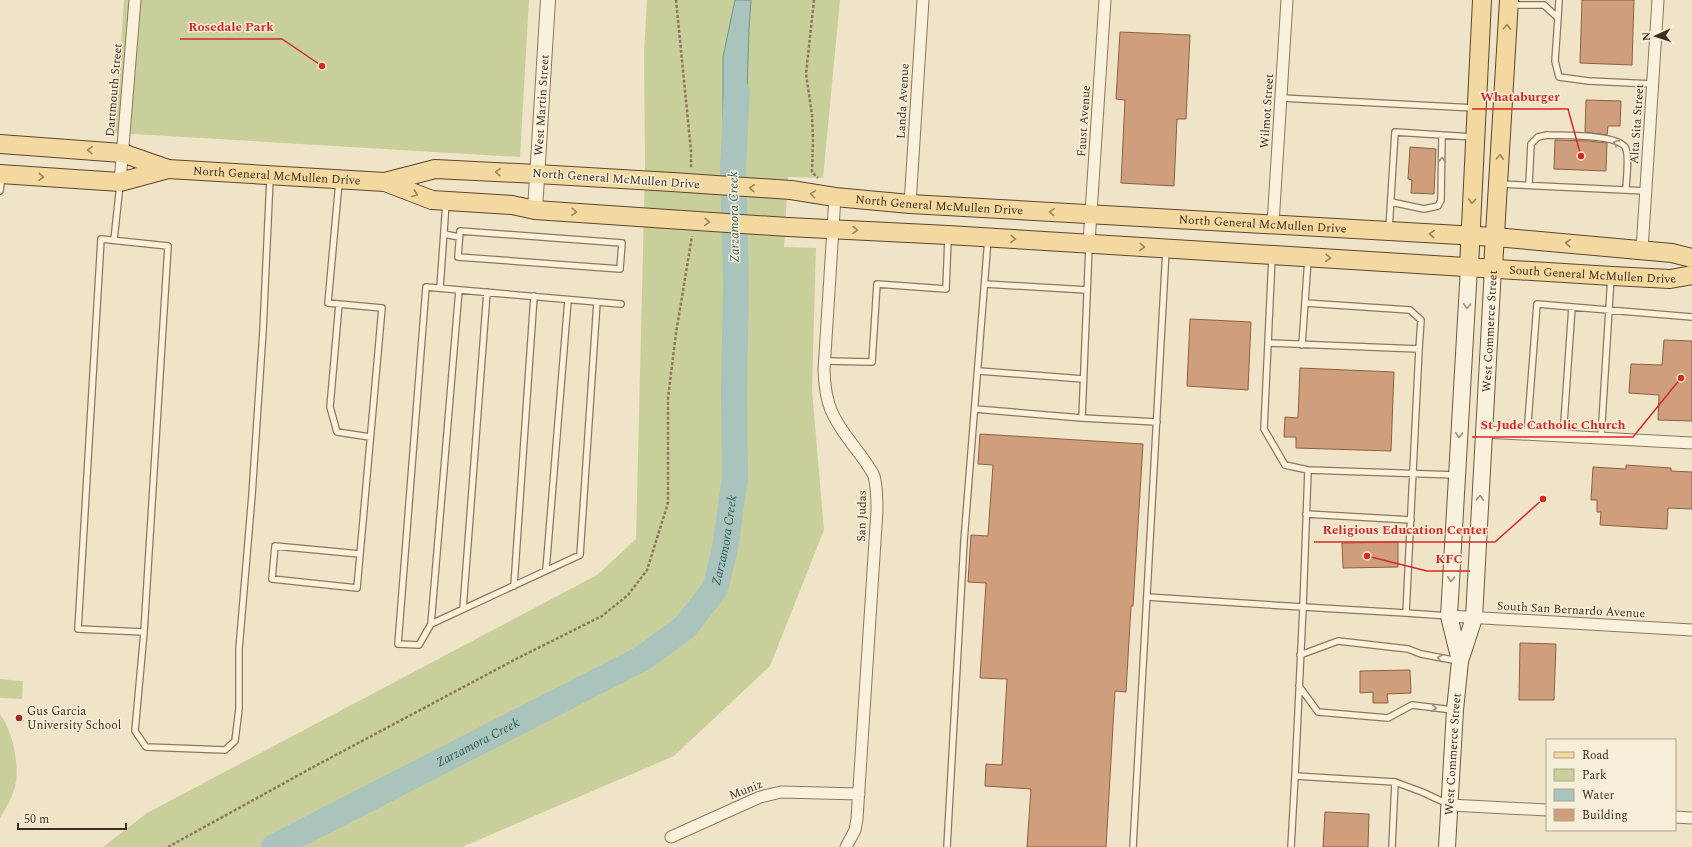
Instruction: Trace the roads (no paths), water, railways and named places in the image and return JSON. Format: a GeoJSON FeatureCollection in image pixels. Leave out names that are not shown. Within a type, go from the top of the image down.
{"type":"FeatureCollection","features":[{"type":"Feature","properties":{"kind":"main road","name":"West Commerce Street"},"geometry":{"type":"LineString","coordinates":[[1460,661],[1449,616],[1471,236],[1482,0]]}},
{"type":"Feature","properties":{"kind":"main road","name":"West Commerce Street"},"geometry":{"type":"LineString","coordinates":[[1447,847],[1455,710],[1460,661],[1474,618],[1508,2]]}},
{"type":"Feature","properties":{"kind":"main road","name":"North General McMullen Drive"},"geometry":{"type":"LineString","coordinates":[[0,144],[122,153],[168,169],[270,176],[385,182],[435,169],[538,174],[791,190],[835,197],[910,204],[1495,237]]}},
{"type":"Feature","properties":{"kind":"main road","name":"North General McMullen Drive"},"geometry":{"type":"LineString","coordinates":[[1,180],[120,182],[168,169]]}},
{"type":"Feature","properties":{"kind":"main road","name":"North General McMullen Drive"},"geometry":{"type":"LineString","coordinates":[[385,182],[432,200],[512,205],[535,210],[788,227],[988,237],[1469,267]]}},
{"type":"Feature","properties":{"kind":"main road","name":"South General McMullen Drive"},"geometry":{"type":"LineString","coordinates":[[1495,237],[1672,253],[1692,258]]}},
{"type":"Feature","properties":{"kind":"main road","name":"South General McMullen Drive"},"geometry":{"type":"LineString","coordinates":[[1469,267],[1670,279],[1692,275]]}},
{"type":"Feature","properties":{"kind":"street","name":"Dartmouth Street"},"geometry":{"type":"LineString","coordinates":[[120,182],[135,0]]}},
{"type":"Feature","properties":{"kind":"street","name":"West Martin Street"},"geometry":{"type":"LineString","coordinates":[[535,210],[548,0]]}},
{"type":"Feature","properties":{"kind":"street","name":"Landa Avenue"},"geometry":{"type":"LineString","coordinates":[[910,204],[922,0]]}},
{"type":"Feature","properties":{"kind":"street","name":"Faust Avenue"},"geometry":{"type":"LineString","coordinates":[[1090,243],[1105,0]]}},
{"type":"Feature","properties":{"kind":"street","name":"Wilmot Street"},"geometry":{"type":"LineString","coordinates":[[1273,224],[1287,0]]}},
{"type":"Feature","properties":{"kind":"street","name":"Alta Sita Street"},"geometry":{"type":"LineString","coordinates":[[1642,250],[1658,0]]}},
{"type":"Feature","properties":{"kind":"street","name":"San Judas"},"geometry":{"type":"LineString","coordinates":[[835,197],[825,361],[825,389],[829,408],[836,422],[866,462],[874,476],[877,490],[859,794],[855,830],[846,847]]}},
{"type":"Feature","properties":{"kind":"street"},"geometry":{"type":"LineString","coordinates":[[1484,432],[1692,443]]}},
{"type":"Feature","properties":{"kind":"street","name":"South San Bernardo Avenue"},"geometry":{"type":"LineString","coordinates":[[1449,616],[1692,630]]}},
{"type":"Feature","properties":{"kind":"street","name":"Muniz"},"geometry":{"type":"LineString","coordinates":[[671,837],[760,797],[781,792],[859,794]]}},
{"type":"Feature","properties":{"kind":"street"},"geometry":{"type":"LineString","coordinates":[[1450,805],[1546,810]]}},
{"type":"Feature","properties":{"kind":"street"},"geometry":{"type":"LineString","coordinates":[[1676,817],[1692,818]]}},
{"type":"Feature","properties":{"kind":"lane"},"geometry":{"type":"LineString","coordinates":[[1559,0],[1555,61],[1559,77],[1589,81],[1653,84]]}},
{"type":"Feature","properties":{"kind":"lane"},"geometry":{"type":"LineString","coordinates":[[1508,2],[1544,6],[1558,18]]}},
{"type":"Feature","properties":{"kind":"lane"},"geometry":{"type":"LineString","coordinates":[[1281,98],[1476,108]]}},
{"type":"Feature","properties":{"kind":"lane"},"geometry":{"type":"LineString","coordinates":[[1389,231],[1395,132],[1475,137]]}},
{"type":"Feature","properties":{"kind":"lane"},"geometry":{"type":"LineString","coordinates":[[1391,202],[1424,209],[1438,206],[1441,200],[1442,135]]}},
{"type":"Feature","properties":{"kind":"lane"},"geometry":{"type":"LineString","coordinates":[[1529,185],[1531,144],[1538,136],[1547,135],[1606,138],[1618,142],[1625,148],[1627,155],[1626,190]]}},
{"type":"Feature","properties":{"kind":"lane"},"geometry":{"type":"LineString","coordinates":[[144,632],[78,630],[101,239],[168,246],[144,632],[135,731],[146,747],[225,750],[235,741],[239,709],[239,649],[253,480],[263,331],[270,176]]}},
{"type":"Feature","properties":{"kind":"lane"},"geometry":{"type":"LineString","coordinates":[[339,180],[328,303],[382,308],[357,588],[272,579],[274,546],[360,554]]}},
{"type":"Feature","properties":{"kind":"lane"},"geometry":{"type":"LineString","coordinates":[[114,240],[120,182]]}},
{"type":"Feature","properties":{"kind":"lane"},"geometry":{"type":"LineString","coordinates":[[1498,184],[1646,191]]}},
{"type":"Feature","properties":{"kind":"lane"},"geometry":{"type":"LineString","coordinates":[[440,288],[446,201]]}},
{"type":"Feature","properties":{"kind":"lane"},"geometry":{"type":"LineString","coordinates":[[460,231],[622,243],[620,269],[458,258],[459,237],[460,231]]}},
{"type":"Feature","properties":{"kind":"lane"},"geometry":{"type":"LineString","coordinates":[[444,234],[459,237]]}},
{"type":"Feature","properties":{"kind":"lane"},"geometry":{"type":"LineString","coordinates":[[825,361],[872,362],[877,284],[946,289],[948,235]]}},
{"type":"Feature","properties":{"kind":"lane"},"geometry":{"type":"LineString","coordinates":[[948,847],[964,541],[979,371],[988,237]]}},
{"type":"Feature","properties":{"kind":"lane"},"geometry":{"type":"LineString","coordinates":[[1082,418],[1090,243]]}},
{"type":"Feature","properties":{"kind":"lane"},"geometry":{"type":"LineString","coordinates":[[1133,847],[1166,248]]}},
{"type":"Feature","properties":{"kind":"lane"},"geometry":{"type":"LineString","coordinates":[[1272,255],[1264,429],[1284,465],[1308,470],[1457,475]]}},
{"type":"Feature","properties":{"kind":"lane"},"geometry":{"type":"LineString","coordinates":[[1302,345],[1308,257]]}},
{"type":"Feature","properties":{"kind":"lane"},"geometry":{"type":"LineString","coordinates":[[1601,439],[1612,276]]}},
{"type":"Feature","properties":{"kind":"lane"},"geometry":{"type":"LineString","coordinates":[[985,284],[1087,290]]}},
{"type":"Feature","properties":{"kind":"lane"},"geometry":{"type":"LineString","coordinates":[[458,290],[431,624],[419,645],[398,644],[426,286],[621,304]]}},
{"type":"Feature","properties":{"kind":"lane"},"geometry":{"type":"LineString","coordinates":[[463,610],[487,292]]}},
{"type":"Feature","properties":{"kind":"lane"},"geometry":{"type":"LineString","coordinates":[[514,586],[534,296]]}},
{"type":"Feature","properties":{"kind":"lane"},"geometry":{"type":"LineString","coordinates":[[546,570],[568,300]]}},
{"type":"Feature","properties":{"kind":"lane"},"geometry":{"type":"LineString","coordinates":[[431,624],[580,555],[597,302]]}},
{"type":"Feature","properties":{"kind":"lane"},"geometry":{"type":"LineString","coordinates":[[1305,303],[1410,310],[1421,320],[1406,613]]}},
{"type":"Feature","properties":{"kind":"lane"},"geometry":{"type":"LineString","coordinates":[[338,304],[330,407],[337,432],[370,437]]}},
{"type":"Feature","properties":{"kind":"lane"},"geometry":{"type":"LineString","coordinates":[[1527,435],[1537,304],[1692,317]]}},
{"type":"Feature","properties":{"kind":"lane"},"geometry":{"type":"LineString","coordinates":[[1563,436],[1572,307]]}},
{"type":"Feature","properties":{"kind":"lane"},"geometry":{"type":"LineString","coordinates":[[1268,343],[1419,349]]}},
{"type":"Feature","properties":{"kind":"lane"},"geometry":{"type":"LineString","coordinates":[[979,371],[1083,379]]}},
{"type":"Feature","properties":{"kind":"lane"},"geometry":{"type":"LineString","coordinates":[[975,409],[1082,418],[1156,422]]}},
{"type":"Feature","properties":{"kind":"lane"},"geometry":{"type":"LineString","coordinates":[[1291,847],[1308,470]]}},
{"type":"Feature","properties":{"kind":"lane"},"geometry":{"type":"LineString","coordinates":[[1306,514],[1411,520]]}},
{"type":"Feature","properties":{"kind":"lane"},"geometry":{"type":"LineString","coordinates":[[1147,597],[1449,616]]}},
{"type":"Feature","properties":{"kind":"lane"},"geometry":{"type":"LineString","coordinates":[[1300,655],[1338,641],[1408,649],[1421,654],[1460,661]]}},
{"type":"Feature","properties":{"kind":"lane"},"geometry":{"type":"LineString","coordinates":[[1299,686],[1318,712],[1388,718],[1412,705],[1455,710]]}},
{"type":"Feature","properties":{"kind":"lane"},"geometry":{"type":"LineString","coordinates":[[1295,776],[1395,782],[1450,805]]}},
{"type":"Feature","properties":{"kind":"lane"},"geometry":{"type":"LineString","coordinates":[[1392,847],[1395,782]]}},
{"type":"Feature","properties":{"kind":"water"},"geometry":{"type":"Polygon","coordinates":[[[735,0],[751,0],[746,127],[736,128],[723,121],[723,57],[735,0]]]}},
{"type":"Feature","properties":{"kind":"waterway","name":"Zarzamora Creek"},"geometry":{"type":"LineString","coordinates":[[274,847],[643,658],[685,627],[715,589],[725,548],[735,478],[734,392],[736,284],[733,165],[737,92]]}},
{"type":"Feature","properties":{"kind":"place","name":"Rosedale Park"},"geometry":{"type":"Point","coordinates":[322,66]}},
{"type":"Feature","properties":{"kind":"place","name":"Whataburger"},"geometry":{"type":"Point","coordinates":[1581,156]}},
{"type":"Feature","properties":{"kind":"place","name":"St Jude Catholic Church"},"geometry":{"type":"Point","coordinates":[1681,378]}},
{"type":"Feature","properties":{"kind":"place","name":"Religious Education Center"},"geometry":{"type":"Point","coordinates":[1543,499]}},
{"type":"Feature","properties":{"kind":"place","name":"KFC"},"geometry":{"type":"Point","coordinates":[1367,556]}},
{"type":"Feature","properties":{"kind":"place","name":"Gus Garcia University School"},"geometry":{"type":"Point","coordinates":[19,718]}}]}
